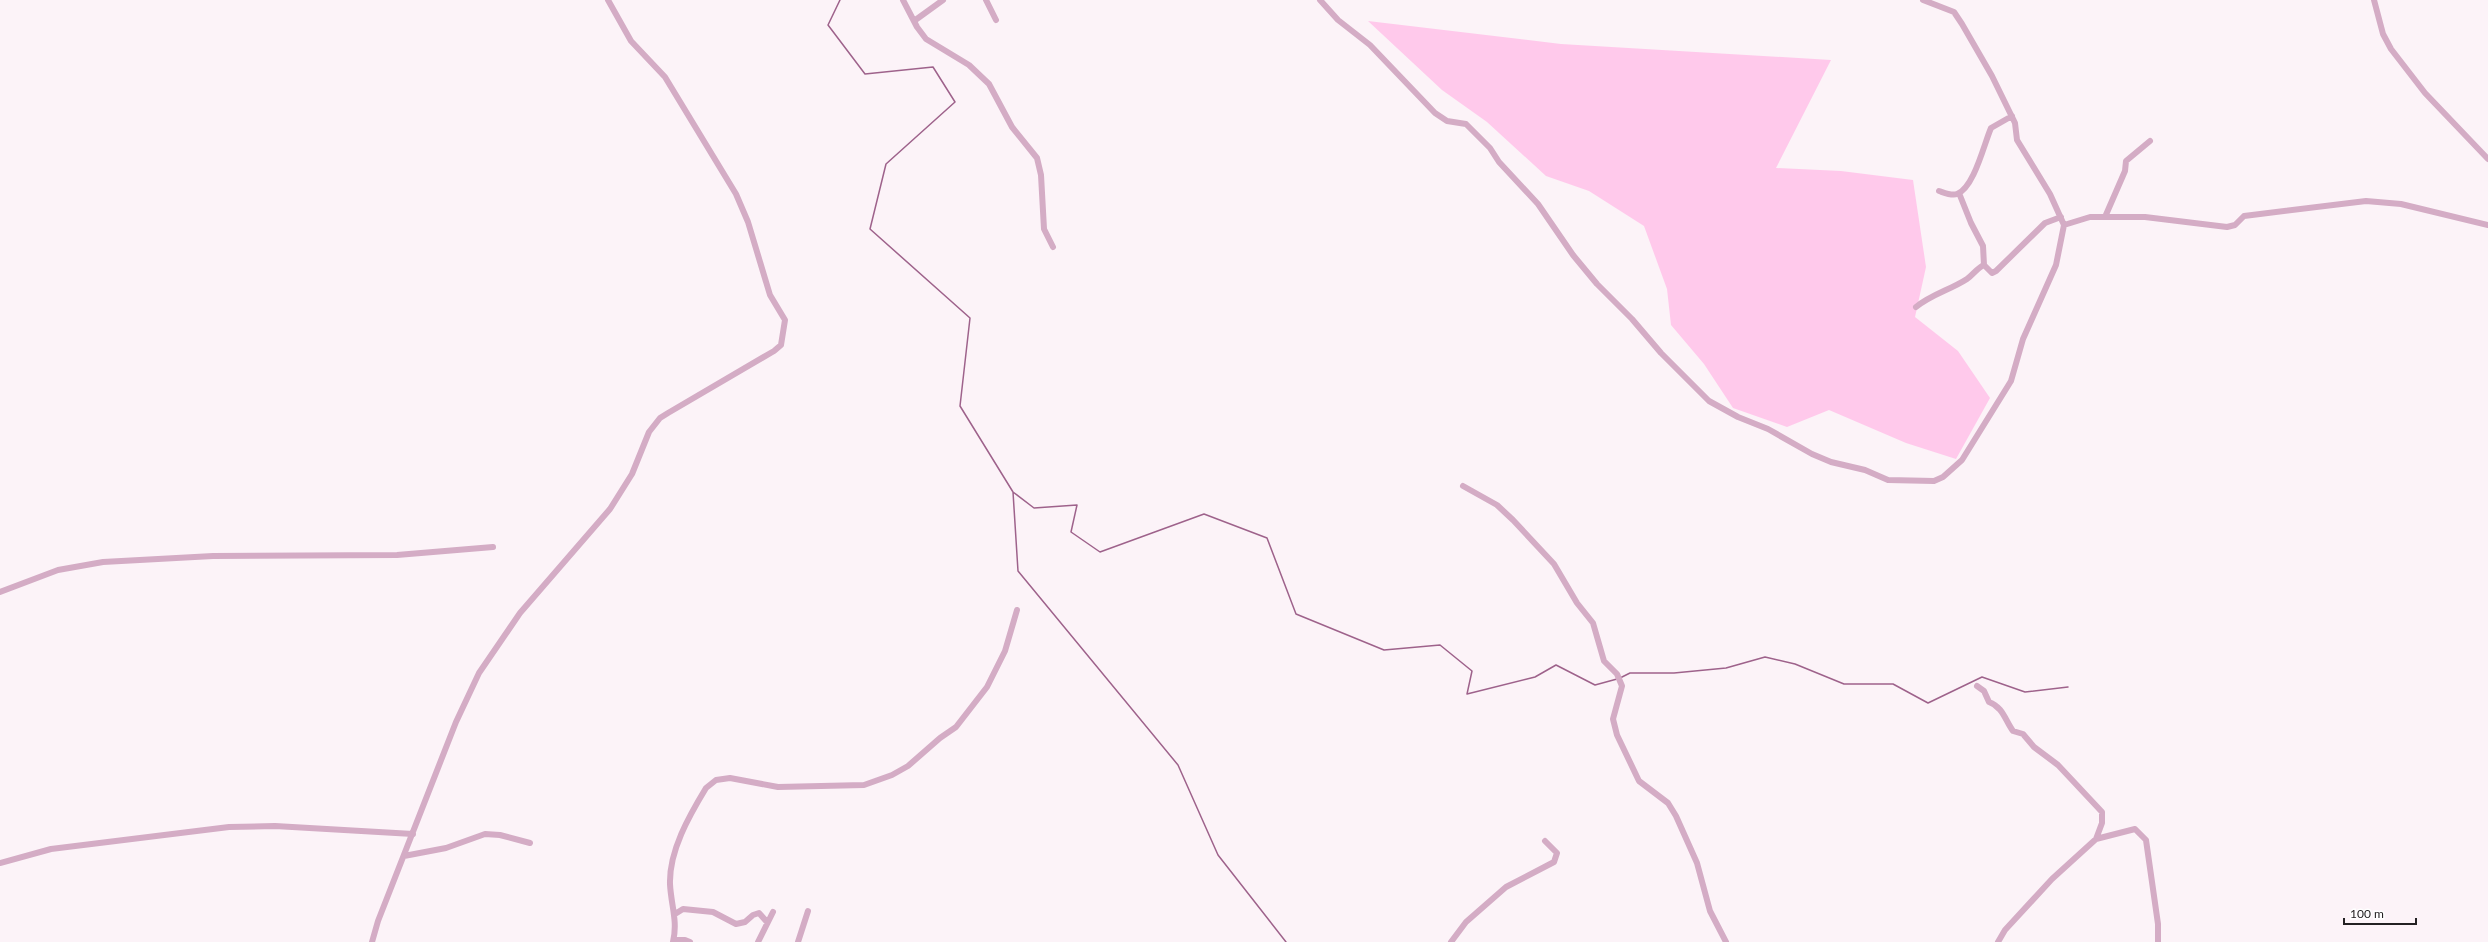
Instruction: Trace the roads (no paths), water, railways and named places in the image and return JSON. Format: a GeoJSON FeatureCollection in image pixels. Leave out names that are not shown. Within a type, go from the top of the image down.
{"type":"FeatureCollection","features":[{"type":"Feature","properties":{"kind":"street"},"geometry":{"type":"LineString","coordinates":[[372,942],[378,921],[456,722],[479,674],[520,613],[610,509],[632,474],[644,442],[655,423],[668,413],[774,351],[781,344],[783,338],[786,320],[773,301],[762,272],[748,222],[729,179],[713,159],[665,77],[631,41],[608,0]]}},
{"type":"Feature","properties":{"kind":"street"},"geometry":{"type":"LineString","coordinates":[[903,0],[926,39],[969,65],[986,80],[1012,127],[1037,158],[1041,175],[1041,210],[1044,229],[1053,247]]}},
{"type":"Feature","properties":{"kind":"street"},"geometry":{"type":"LineString","coordinates":[[914,21],[943,0]]}},
{"type":"Feature","properties":{"kind":"street"},"geometry":{"type":"LineString","coordinates":[[986,0],[996,20]]}},
{"type":"Feature","properties":{"kind":"street"},"geometry":{"type":"LineString","coordinates":[[1320,0],[1338,20],[1370,45],[1435,113],[1447,122],[1466,124],[1490,148],[1499,162],[1538,204],[1573,255],[1597,284],[1632,319],[1660,353],[1683,372],[1699,393],[1729,412],[1768,429],[1812,454],[1831,462],[1865,470],[1888,480],[1934,482],[1943,477],[1962,460],[2011,382],[2023,339],[2056,265],[2064,225],[2050,194],[2017,140],[2012,116],[1992,76],[1954,12],[1923,0]]}},
{"type":"Feature","properties":{"kind":"street"},"geometry":{"type":"LineString","coordinates":[[2374,0],[2383,34],[2391,49],[2426,93],[2488,159]]}},
{"type":"Feature","properties":{"kind":"street"},"geometry":{"type":"LineString","coordinates":[[1939,191],[1954,195],[1960,194],[1974,175],[1991,128],[2012,116]]}},
{"type":"Feature","properties":{"kind":"street"},"geometry":{"type":"LineString","coordinates":[[2105,217],[2125,171],[2126,161],[2150,141]]}},
{"type":"Feature","properties":{"kind":"street"},"geometry":{"type":"LineString","coordinates":[[1960,194],[1971,223],[1983,246],[1984,265],[1992,272],[1996,271],[2045,223],[2061,217]]}},
{"type":"Feature","properties":{"kind":"street"},"geometry":{"type":"LineString","coordinates":[[2064,225],[2090,217],[2145,217],[2227,227],[2235,225],[2244,216],[2366,201],[2401,204],[2488,225]]}},
{"type":"Feature","properties":{"kind":"street"},"geometry":{"type":"LineString","coordinates":[[1916,307],[1925,300],[1967,279],[1984,265]]}},
{"type":"Feature","properties":{"kind":"street"},"geometry":{"type":"LineString","coordinates":[[1463,486],[1497,505],[1513,520],[1554,564],[1577,604],[1594,623],[1604,661],[1617,674],[1622,686],[1613,719],[1617,735],[1639,781],[1668,803],[1676,816],[1697,862],[1710,911],[1726,942]]}},
{"type":"Feature","properties":{"kind":"street"},"geometry":{"type":"LineString","coordinates":[[0,592],[58,570],[110,562],[228,556],[390,555],[493,547]]}},
{"type":"Feature","properties":{"kind":"street"},"geometry":{"type":"LineString","coordinates":[[690,942],[685,940],[674,941],[675,914],[670,886],[673,856],[706,788],[716,780],[730,778],[778,787],[864,784],[892,775],[908,766],[940,738],[956,727],[987,687],[1005,651],[1017,610]]}},
{"type":"Feature","properties":{"kind":"street"},"geometry":{"type":"LineString","coordinates":[[1977,686],[1984,691],[1989,702],[1996,705],[2009,720],[2013,731],[2023,734],[2034,748],[2058,765],[2102,812],[2102,823],[2096,839],[2052,879],[2005,930],[1998,942]]}},
{"type":"Feature","properties":{"kind":"street"},"geometry":{"type":"LineString","coordinates":[[0,864],[51,849],[229,827],[275,826],[413,834]]}},
{"type":"Feature","properties":{"kind":"street"},"geometry":{"type":"LineString","coordinates":[[2096,839],[2135,829],[2146,840],[2158,924],[2158,942]]}},
{"type":"Feature","properties":{"kind":"street"},"geometry":{"type":"LineString","coordinates":[[404,856],[446,848],[485,834],[500,835],[530,843]]}},
{"type":"Feature","properties":{"kind":"street"},"geometry":{"type":"LineString","coordinates":[[1451,942],[1466,922],[1506,887],[1554,862],[1557,853],[1545,841]]}},
{"type":"Feature","properties":{"kind":"street"},"geometry":{"type":"LineString","coordinates":[[675,914],[683,909],[708,911],[718,914],[736,924],[745,922],[753,915],[759,914],[767,922]]}},
{"type":"Feature","properties":{"kind":"street"},"geometry":{"type":"LineString","coordinates":[[798,942],[808,911]]}},
{"type":"Feature","properties":{"kind":"street"},"geometry":{"type":"LineString","coordinates":[[758,942],[772,912]]}},
{"type":"Feature","properties":{"kind":"waterway"},"geometry":{"type":"LineString","coordinates":[[840,0],[828,25],[865,74],[933,67],[955,102],[886,164],[870,229],[970,318],[960,406],[1013,492],[1034,508],[1077,505],[1071,532],[1100,552],[1204,514],[1267,538],[1296,614],[1384,650],[1440,645],[1472,671],[1467,694],[1535,677],[1556,665],[1595,685],[1617,679]]}},
{"type":"Feature","properties":{"kind":"waterway"},"geometry":{"type":"LineString","coordinates":[[1013,492],[1018,571],[1178,765],[1218,855],[1286,942]]}},
{"type":"Feature","properties":{"kind":"waterway"},"geometry":{"type":"LineString","coordinates":[[1620,678],[1630,673],[1674,673],[1726,668],[1765,657],[1795,664],[1844,684],[1893,684],[1928,703],[1982,677],[2025,692],[2068,687]]}}]}
